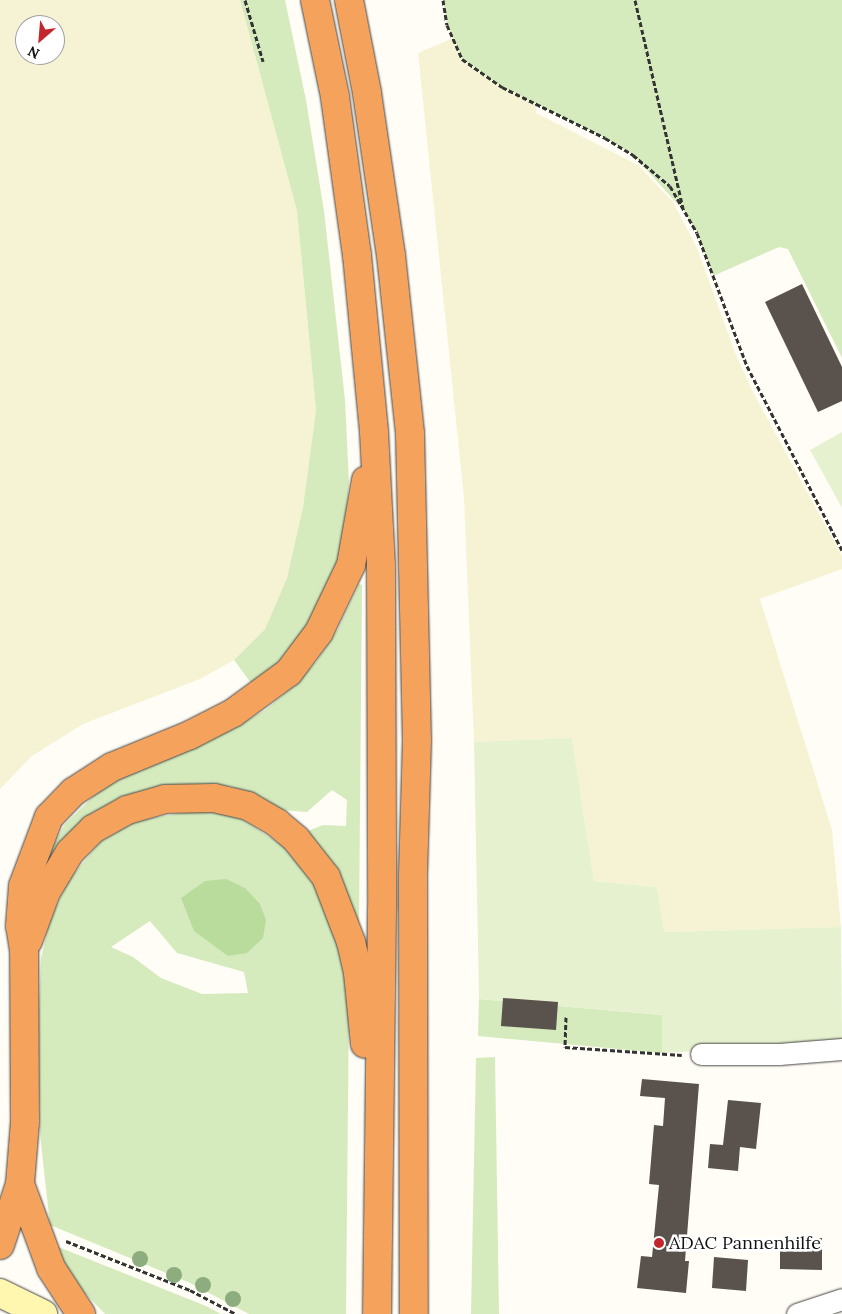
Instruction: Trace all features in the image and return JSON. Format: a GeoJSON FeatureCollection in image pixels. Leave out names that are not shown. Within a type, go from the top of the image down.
{"type":"FeatureCollection","features":[{"type":"Feature","properties":{"kind":"highway"},"geometry":{"type":"LineString","coordinates":[[315,0],[335,98],[357,255],[374,432],[381,566],[382,738],[377,1314]]}},
{"type":"Feature","properties":{"kind":"highway"},"geometry":{"type":"LineString","coordinates":[[348,0],[368,93],[391,255],[410,443],[417,740],[413,875],[414,1314]]}},
{"type":"Feature","properties":{"kind":"highway"},"geometry":{"type":"LineString","coordinates":[[0,1245],[20,1184],[25,1122],[24,950],[20,926],[23,886],[49,817],[73,792],[112,767],[190,735],[233,713],[289,672],[319,632],[351,565],[374,432]]}},
{"type":"Feature","properties":{"kind":"highway"},"geometry":{"type":"LineString","coordinates":[[24,950],[46,892],[70,852],[93,829],[127,810],[165,799],[198,796],[231,801],[263,813],[311,854],[326,877],[351,942],[358,973],[377,1174]]}},
{"type":"Feature","properties":{"kind":"highway"},"geometry":{"type":"LineString","coordinates":[[20,1184],[51,1268],[81,1314]]}},
{"type":"Feature","properties":{"kind":"main road"},"geometry":{"type":"LineString","coordinates":[[0,1293],[43,1314]]}},
{"type":"Feature","properties":{"kind":"street"},"geometry":{"type":"LineString","coordinates":[[701,1054],[779,1054],[842,1049]]}},
{"type":"Feature","properties":{"kind":"street"},"geometry":{"type":"LineString","coordinates":[[797,1314],[842,1299]]}},
{"type":"Feature","properties":{"kind":"path"},"geometry":{"type":"LineString","coordinates":[[245,0],[263,62]]}},
{"type":"Feature","properties":{"kind":"path"},"geometry":{"type":"LineString","coordinates":[[443,0],[448,25],[462,59],[502,87],[605,138],[633,155],[670,186],[697,233],[746,366],[842,550]]}},
{"type":"Feature","properties":{"kind":"path"},"geometry":{"type":"LineString","coordinates":[[634,0],[684,211]]}},
{"type":"Feature","properties":{"kind":"path"},"geometry":{"type":"LineString","coordinates":[[566,1018],[565,1047],[701,1054]]}},
{"type":"Feature","properties":{"kind":"path"},"geometry":{"type":"LineString","coordinates":[[61,1239],[190,1290],[236,1314]]}},
{"type":"Feature","properties":{"kind":"shaded area"},"geometry":{"type":"Polygon","coordinates":[[[0,0],[240,0],[297,211],[316,410],[303,507],[287,578],[265,629],[234,660],[200,679],[83,724],[32,756],[0,789],[0,0]]]}},
{"type":"Feature","properties":{"kind":"shaded area"},"geometry":{"type":"Polygon","coordinates":[[[453,38],[462,59],[502,87],[536,104],[536,113],[638,165],[673,202],[697,248],[736,355],[754,394],[842,556],[842,569],[760,599],[832,830],[841,927],[663,932],[657,887],[594,881],[572,738],[474,742],[464,498],[418,53],[453,38]]]}},
{"type":"Feature","properties":{"kind":"green space"},"geometry":{"type":"Polygon","coordinates":[[[240,0],[285,0],[306,100],[324,211],[345,400],[349,484],[342,556],[299,646],[254,687],[234,660],[265,629],[287,578],[303,507],[316,410],[297,211],[240,0]]]}},
{"type":"Feature","properties":{"kind":"green space"},"geometry":{"type":"Polygon","coordinates":[[[443,0],[842,0],[842,358],[788,249],[779,247],[713,276],[697,233],[684,211],[633,155],[605,138],[502,87],[462,59],[447,25],[443,0]]]}},
{"type":"Feature","properties":{"kind":"green space"},"geometry":{"type":"Polygon","coordinates":[[[842,432],[842,508],[810,450],[842,432]]]}},
{"type":"Feature","properties":{"kind":"green space"},"geometry":{"type":"Polygon","coordinates":[[[359,584],[362,585],[359,926],[335,866],[308,831],[323,825],[346,826],[347,800],[332,790],[307,812],[282,810],[231,786],[189,785],[142,792],[48,870],[41,868],[65,824],[98,792],[118,779],[232,729],[265,710],[295,685],[317,661],[338,629],[359,584]]]}},
{"type":"Feature","properties":{"kind":"green space"},"geometry":{"type":"Polygon","coordinates":[[[572,738],[594,881],[657,887],[664,932],[841,927],[842,1044],[662,1053],[662,1015],[479,999],[474,742],[572,738]]]}},
{"type":"Feature","properties":{"kind":"green space"},"geometry":{"type":"Polygon","coordinates":[[[196,810],[237,816],[286,848],[320,893],[337,944],[349,998],[346,1314],[249,1314],[188,1282],[50,1225],[40,1134],[38,1033],[41,958],[50,920],[68,881],[101,841],[137,821],[196,810]],[[150,921],[111,947],[133,957],[161,978],[202,994],[248,993],[244,972],[177,953],[150,921]]]}},
{"type":"Feature","properties":{"kind":"green space"},"geometry":{"type":"Polygon","coordinates":[[[226,879],[245,888],[260,904],[266,920],[263,938],[247,953],[228,956],[194,931],[181,898],[205,881],[226,879]]]}},
{"type":"Feature","properties":{"kind":"green space"},"geometry":{"type":"Polygon","coordinates":[[[479,999],[662,1015],[662,1053],[478,1036],[479,999]]]}},
{"type":"Feature","properties":{"kind":"green space"},"geometry":{"type":"Polygon","coordinates":[[[495,1057],[499,1314],[471,1314],[476,1058],[495,1057]]]}},
{"type":"Feature","properties":{"kind":"green space"},"geometry":{"type":"Polygon","coordinates":[[[56,1246],[206,1306],[221,1314],[105,1314],[76,1284],[56,1246]]]}},
{"type":"Feature","properties":{"kind":"building"},"geometry":{"type":"Polygon","coordinates":[[[802,284],[842,367],[842,401],[818,412],[765,302],[802,284]]]}},
{"type":"Feature","properties":{"kind":"building"},"geometry":{"type":"Polygon","coordinates":[[[503,998],[558,1002],[556,1030],[501,1026],[503,998]]]}},
{"type":"Feature","properties":{"kind":"building"},"geometry":{"type":"Polygon","coordinates":[[[642,1079],[699,1084],[685,1261],[689,1261],[686,1293],[637,1288],[641,1256],[652,1257],[659,1185],[649,1184],[654,1125],[663,1126],[665,1098],[640,1096],[642,1079]]]}},
{"type":"Feature","properties":{"kind":"building"},"geometry":{"type":"Polygon","coordinates":[[[728,1100],[761,1103],[756,1149],[740,1147],[738,1171],[708,1168],[710,1144],[723,1145],[728,1100]]]}},
{"type":"Feature","properties":{"kind":"building"},"geometry":{"type":"Polygon","coordinates":[[[780,1238],[822,1238],[822,1270],[780,1269],[780,1238]]]}},
{"type":"Feature","properties":{"kind":"building"},"geometry":{"type":"Polygon","coordinates":[[[714,1257],[748,1260],[746,1291],[712,1288],[714,1257]]]}},
{"type":"Feature","properties":{"kind":"place","name":"ADAC Pannenhilfe"},"geometry":{"type":"Point","coordinates":[659,1243]}}]}
